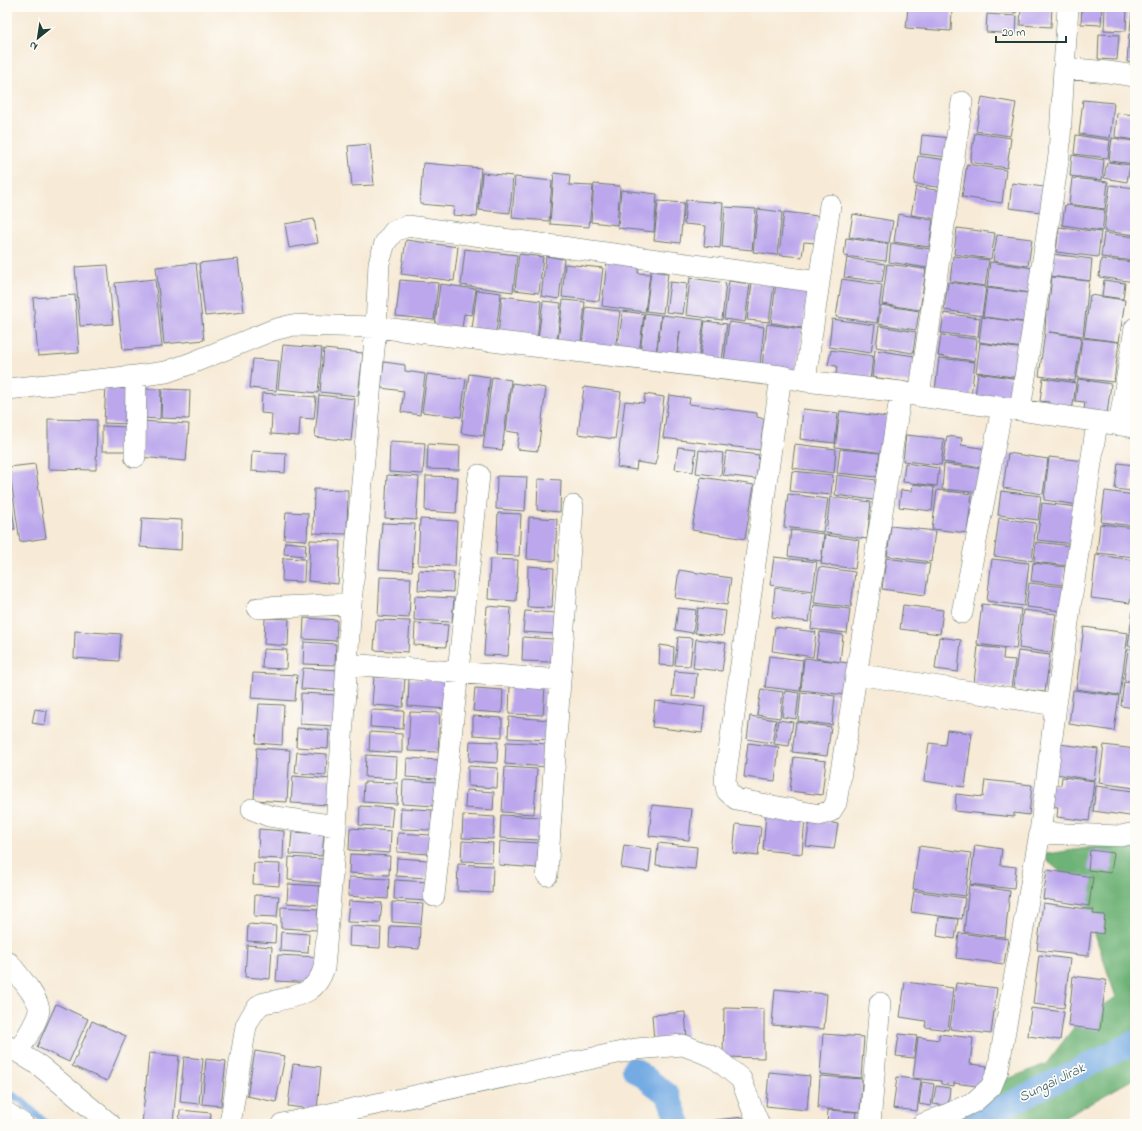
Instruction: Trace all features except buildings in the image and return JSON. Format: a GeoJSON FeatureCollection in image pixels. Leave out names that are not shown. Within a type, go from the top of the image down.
{"type":"FeatureCollection","features":[{"type":"Feature","properties":{"kind":"street"},"geometry":{"type":"LineString","coordinates":[[962,614],[1011,409],[1059,155],[1068,7]]}},
{"type":"Feature","properties":{"kind":"street"},"geometry":{"type":"LineString","coordinates":[[1064,68],[1135,76]]}},
{"type":"Feature","properties":{"kind":"street"},"geometry":{"type":"LineString","coordinates":[[781,376],[725,780],[727,791],[736,798],[819,815],[831,811],[836,803],[856,674],[910,394],[962,102]]}},
{"type":"Feature","properties":{"kind":"street"},"geometry":{"type":"LineString","coordinates":[[805,381],[830,205]]}},
{"type":"Feature","properties":{"kind":"street"},"geometry":{"type":"LineString","coordinates":[[230,1124],[246,1026],[251,1014],[261,1004],[300,995],[311,989],[321,978],[324,968],[336,826],[346,664],[376,327],[379,263],[385,243],[394,231],[408,226],[819,282]]}},
{"type":"Feature","properties":{"kind":"street"},"geometry":{"type":"LineString","coordinates":[[7,389],[166,372],[273,330],[293,325],[376,327],[781,376],[805,381],[910,394],[1127,426],[1135,328]]}},
{"type":"Feature","properties":{"kind":"street"},"geometry":{"type":"LineString","coordinates":[[135,457],[136,376]]}},
{"type":"Feature","properties":{"kind":"street"},"geometry":{"type":"LineString","coordinates":[[923,1124],[974,1102],[991,1087],[998,1070],[1040,833],[1056,706],[1097,422]]}},
{"type":"Feature","properties":{"kind":"street"},"geometry":{"type":"LineString","coordinates":[[434,896],[479,475]]}},
{"type":"Feature","properties":{"kind":"street"},"geometry":{"type":"LineString","coordinates":[[547,875],[573,506]]}},
{"type":"Feature","properties":{"kind":"street"},"geometry":{"type":"LineString","coordinates":[[258,608],[351,604]]}},
{"type":"Feature","properties":{"kind":"street"},"geometry":{"type":"LineString","coordinates":[[346,664],[560,680]]}},
{"type":"Feature","properties":{"kind":"street"},"geometry":{"type":"LineString","coordinates":[[856,674],[1056,706]]}},
{"type":"Feature","properties":{"kind":"street"},"geometry":{"type":"LineString","coordinates":[[252,809],[269,816],[336,826]]}},
{"type":"Feature","properties":{"kind":"street"},"geometry":{"type":"LineString","coordinates":[[1040,833],[1121,836],[1135,832]]}},
{"type":"Feature","properties":{"kind":"street"},"geometry":{"type":"LineString","coordinates":[[9,963],[37,1000],[40,1009],[37,1019],[13,1049],[40,1066],[110,1124]]}},
{"type":"Feature","properties":{"kind":"street"},"geometry":{"type":"LineString","coordinates":[[870,1124],[880,1003]]}},
{"type":"Feature","properties":{"kind":"street"},"geometry":{"type":"LineString","coordinates":[[282,1124],[636,1049],[683,1045],[714,1057],[740,1079],[759,1124]]}},
{"type":"Feature","properties":{"kind":"street"},"geometry":{"type":"LineString","coordinates":[[7,1113],[23,1124]]}},
{"type":"Feature","properties":{"kind":"green space"},"geometry":{"type":"Polygon","coordinates":[[[1135,841],[1135,1078],[1053,1124],[893,1124],[1046,1064],[1075,1026],[1116,997],[1079,887],[1040,855],[1135,841]]]}},
{"type":"Feature","properties":{"kind":"waterway","name":"Sungai Jirak"},"geometry":{"type":"LineString","coordinates":[[969,1124],[1135,1042]]}},
{"type":"Feature","properties":{"kind":"waterway","name":"Sungai Jirak"},"geometry":{"type":"LineString","coordinates":[[634,1069],[668,1095],[679,1124]]}},
{"type":"Feature","properties":{"kind":"waterway"},"geometry":{"type":"LineString","coordinates":[[7,1091],[22,1101],[47,1124]]}}]}
